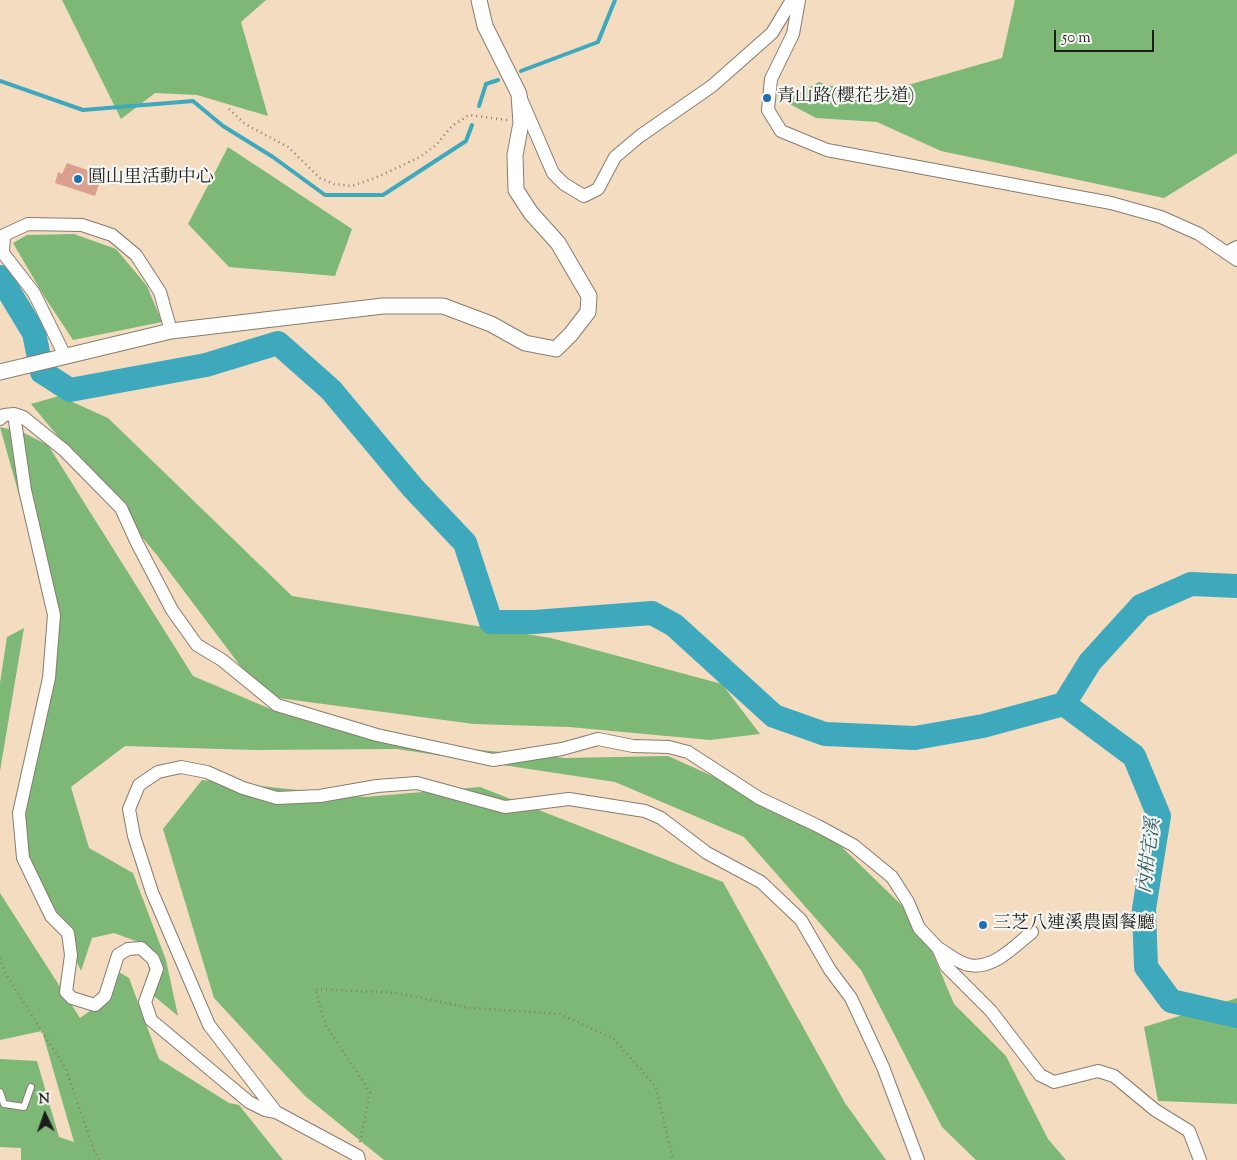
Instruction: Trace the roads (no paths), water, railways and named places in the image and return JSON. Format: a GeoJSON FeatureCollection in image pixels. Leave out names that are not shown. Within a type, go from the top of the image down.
{"type":"FeatureCollection","features":[{"type":"Feature","properties":{"kind":"street"},"geometry":{"type":"LineString","coordinates":[[479,0],[486,26],[554,173],[564,184],[584,196],[598,190],[615,157],[640,136],[712,86],[772,32],[792,0]]}},
{"type":"Feature","properties":{"kind":"street"},"geometry":{"type":"LineString","coordinates":[[799,0],[793,34],[771,79],[768,110],[781,131],[827,150],[1111,203],[1161,217],[1231,250],[1237,260]]}},
{"type":"Feature","properties":{"kind":"street"},"geometry":{"type":"LineString","coordinates":[[0,372],[171,331],[373,307],[422,305],[443,306],[491,324],[525,343],[556,350],[588,312],[589,296],[558,243],[531,213],[516,190],[515,154],[521,123],[519,94]]}},
{"type":"Feature","properties":{"kind":"street"},"geometry":{"type":"LineString","coordinates":[[62,357],[34,293],[3,252],[4,235],[28,224],[82,225],[112,235],[136,255],[160,292],[171,331]]}},
{"type":"Feature","properties":{"kind":"street"},"geometry":{"type":"LineString","coordinates":[[0,419],[4,415],[14,414],[22,417],[64,450],[121,508],[172,610],[196,645],[222,660],[277,705],[377,734],[493,760],[562,749],[598,740],[633,746],[668,747],[688,752],[759,798],[853,845],[892,877],[908,902],[919,928],[938,948],[967,965],[985,966],[1032,932]]}},
{"type":"Feature","properties":{"kind":"street"},"geometry":{"type":"LineString","coordinates":[[14,414],[25,490],[54,615],[49,678],[19,813],[23,858],[51,916],[68,933],[72,955],[66,992],[72,998],[94,1005],[105,996],[118,955],[128,949],[141,948],[153,959],[157,970],[145,1002],[151,1020],[249,1102],[266,1110],[276,1112],[358,1158]]}},
{"type":"Feature","properties":{"kind":"street"},"geometry":{"type":"LineString","coordinates":[[276,1112],[209,1025],[152,892],[134,836],[129,809],[139,785],[158,772],[181,767],[207,772],[243,788],[277,798],[320,796],[376,786],[417,782],[505,807],[569,799],[645,812],[661,818],[707,853],[761,882],[801,920],[830,970],[851,998],[883,1067],[918,1160]]}},
{"type":"Feature","properties":{"kind":"street"},"geometry":{"type":"LineString","coordinates":[[938,948],[946,966],[991,1012],[1040,1075],[1054,1082],[1098,1071],[1114,1076],[1155,1110],[1189,1131],[1200,1160]]}},
{"type":"Feature","properties":{"kind":"lane"},"geometry":{"type":"LineString","coordinates":[[0,1092],[4,1104],[24,1107],[31,1087]]}},
{"type":"Feature","properties":{"kind":"waterway"},"geometry":{"type":"LineString","coordinates":[[521,71],[598,42],[615,0]]}},
{"type":"Feature","properties":{"kind":"waterway"},"geometry":{"type":"LineString","coordinates":[[479,106],[486,84],[498,80]]}},
{"type":"Feature","properties":{"kind":"waterway"},"geometry":{"type":"LineString","coordinates":[[0,81],[83,110],[193,101],[223,126],[273,157],[325,195],[383,195],[466,141],[472,125]]}},
{"type":"Feature","properties":{"kind":"waterway"},"geometry":{"type":"LineString","coordinates":[[0,277],[34,333],[42,372],[70,390],[206,365],[278,343],[331,390],[413,488],[465,543],[491,622],[534,622],[652,613],[674,625],[774,716],[825,734],[915,738],[983,726],[1064,704],[1090,662],[1141,606],[1191,584],[1237,586]]}},
{"type":"Feature","properties":{"kind":"waterway","name":"內柑宅溪"},"geometry":{"type":"LineString","coordinates":[[1064,704],[1134,756],[1159,816],[1144,909],[1146,967],[1171,1001],[1237,1016]]}},
{"type":"Feature","properties":{"kind":"place","name":"青山路(櫻花步道)"},"geometry":{"type":"Point","coordinates":[767,98]}},
{"type":"Feature","properties":{"kind":"place","name":"圓山里活動中心"},"geometry":{"type":"Point","coordinates":[78,179]}},
{"type":"Feature","properties":{"kind":"place","name":"三芝八連溪農園餐廳"},"geometry":{"type":"Point","coordinates":[983,925]}}]}
